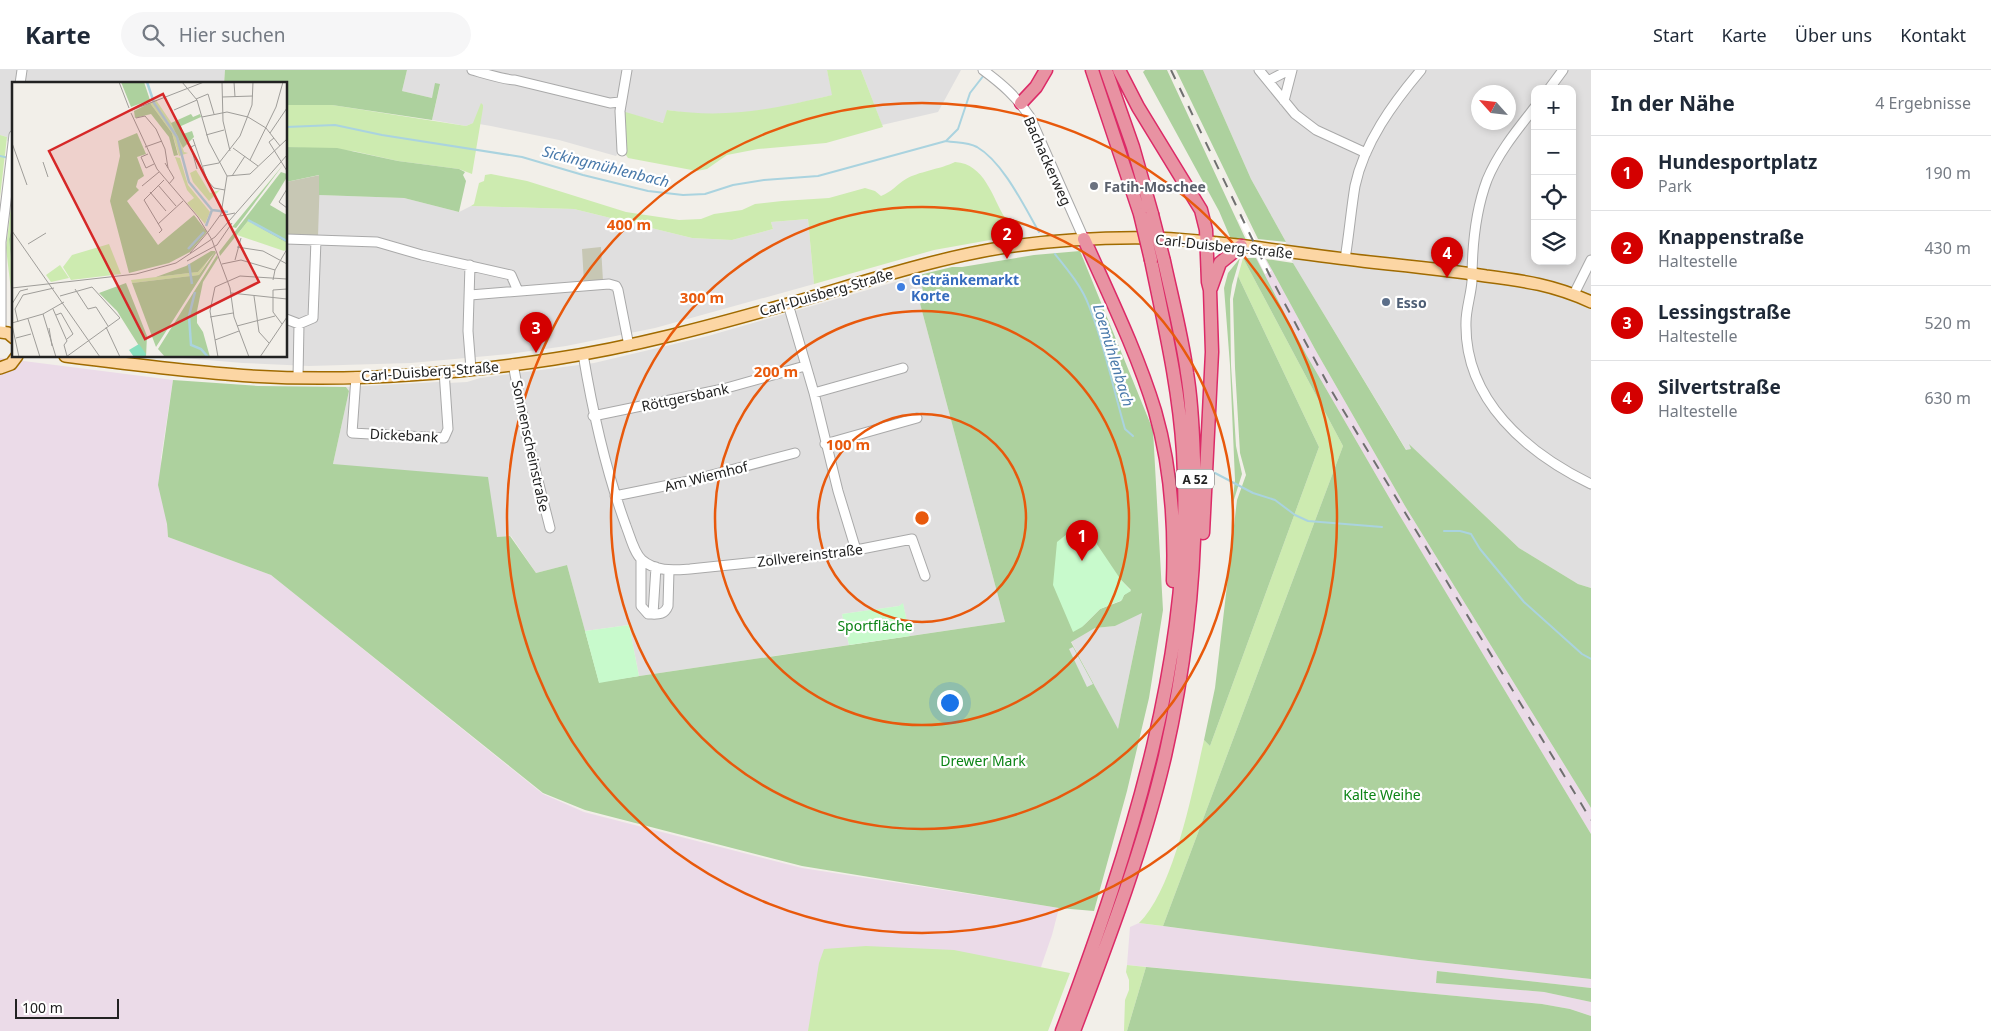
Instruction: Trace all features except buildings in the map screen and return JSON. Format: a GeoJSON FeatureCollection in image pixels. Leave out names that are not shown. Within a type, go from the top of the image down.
{"type":"FeatureCollection","features":[{"type":"Feature","properties":{"kind":"highway"},"geometry":{"type":"LineString","coordinates":[[1021,103],[1036,87],[1046,70]]}},
{"type":"Feature","properties":{"kind":"highway","name":"A 52"},"geometry":{"type":"LineString","coordinates":[[1092,70],[1146,214]]}},
{"type":"Feature","properties":{"kind":"highway","name":"A 52"},"geometry":{"type":"LineString","coordinates":[[1074,1031],[1092,966],[1151,806],[1164,757],[1176,700],[1190,613],[1195,554],[1196,494],[1193,433],[1187,374],[1146,214],[1133,147],[1106,70]]}},
{"type":"Feature","properties":{"kind":"highway"},"geometry":{"type":"LineString","coordinates":[[1119,70],[1138,108],[1200,210],[1205,224],[1212,352],[1206,494],[1198,586],[1186,674],[1176,700]]}},
{"type":"Feature","properties":{"kind":"highway"},"geometry":{"type":"LineString","coordinates":[[1084,239],[1142,374],[1155,412],[1166,462],[1173,509],[1172,602],[1177,618]]}},
{"type":"Feature","properties":{"kind":"highway"},"geometry":{"type":"LineString","coordinates":[[1210,290],[1220,264],[1241,246]]}},
{"type":"Feature","properties":{"kind":"highway","name":"A 52"},"geometry":{"type":"LineString","coordinates":[[1109,919],[1120,867],[1160,714],[1177,618],[1183,559],[1183,452],[1158,260]]}},
{"type":"Feature","properties":{"kind":"highway","name":"A 52"},"geometry":{"type":"LineString","coordinates":[[1062,1031],[1092,966]]}},
{"type":"Feature","properties":{"kind":"main road","name":"Carl-Duisberg-Straße"},"geometry":{"type":"LineString","coordinates":[[82,358],[253,376],[356,377],[471,369],[629,346],[788,304],[909,267],[1011,246],[1084,239],[1152,238],[1206,242],[1471,273],[1540,283],[1574,294],[1591,302]]}},
{"type":"Feature","properties":{"kind":"main road"},"geometry":{"type":"LineString","coordinates":[[0,368],[11,364],[16,358]]}},
{"type":"Feature","properties":{"kind":"street"},"geometry":{"type":"LineString","coordinates":[[472,70],[610,103],[620,102]]}},
{"type":"Feature","properties":{"kind":"street"},"geometry":{"type":"LineString","coordinates":[[622,151],[620,102],[627,70]]}},
{"type":"Feature","properties":{"kind":"street","name":"Bachackerweg"},"geometry":{"type":"LineString","coordinates":[[983,70],[1009,90],[1021,103],[1037,131],[1084,239]]}},
{"type":"Feature","properties":{"kind":"street"},"geometry":{"type":"LineString","coordinates":[[1259,70],[1295,114],[1316,130],[1366,153]]}},
{"type":"Feature","properties":{"kind":"street"},"geometry":{"type":"LineString","coordinates":[[1268,81],[1291,70]]}},
{"type":"Feature","properties":{"kind":"street"},"geometry":{"type":"LineString","coordinates":[[1284,101],[1291,70]]}},
{"type":"Feature","properties":{"kind":"street"},"geometry":{"type":"LineString","coordinates":[[1345,259],[1356,185],[1366,153],[1386,117],[1421,70]]}},
{"type":"Feature","properties":{"kind":"street"},"geometry":{"type":"LineString","coordinates":[[1551,85],[1563,70]]}},
{"type":"Feature","properties":{"kind":"street"},"geometry":{"type":"LineString","coordinates":[[1531,112],[1501,153],[1488,180],[1477,218],[1471,273],[1472,281],[1466,323],[1469,356],[1477,382],[1486,399],[1510,428],[1537,451],[1573,475],[1591,484]]}},
{"type":"Feature","properties":{"kind":"street"},"geometry":{"type":"LineString","coordinates":[[1,332],[1,242],[12,151]]}},
{"type":"Feature","properties":{"kind":"street"},"geometry":{"type":"LineString","coordinates":[[288,239],[378,242],[511,275],[518,291]]}},
{"type":"Feature","properties":{"kind":"street"},"geometry":{"type":"LineString","coordinates":[[288,319],[299,324],[313,318],[316,240]]}},
{"type":"Feature","properties":{"kind":"street"},"geometry":{"type":"LineString","coordinates":[[1574,294],[1591,260]]}},
{"type":"Feature","properties":{"kind":"street"},"geometry":{"type":"LineString","coordinates":[[470,265],[468,331],[471,369]]}},
{"type":"Feature","properties":{"kind":"street"},"geometry":{"type":"LineString","coordinates":[[470,295],[610,284],[616,286],[618,290],[629,346]]}},
{"type":"Feature","properties":{"kind":"street"},"geometry":{"type":"LineString","coordinates":[[788,304],[814,393],[825,444],[856,550]]}},
{"type":"Feature","properties":{"kind":"street"},"geometry":{"type":"LineString","coordinates":[[298,377],[299,324]]}},
{"type":"Feature","properties":{"kind":"street"},"geometry":{"type":"LineString","coordinates":[[583,354],[593,416],[615,496],[633,544],[641,559],[641,606],[648,614],[662,614],[668,606],[669,570]]}},
{"type":"Feature","properties":{"kind":"street","name":"Sonnenscheinstraße"},"geometry":{"type":"LineString","coordinates":[[513,364],[527,436],[550,528]]}},
{"type":"Feature","properties":{"kind":"street","name":"Röttgersbank"},"geometry":{"type":"LineString","coordinates":[[593,416],[723,389],[805,366]]}},
{"type":"Feature","properties":{"kind":"street"},"geometry":{"type":"LineString","coordinates":[[814,393],[903,368]]}},
{"type":"Feature","properties":{"kind":"street","name":"Dickebank"},"geometry":{"type":"LineString","coordinates":[[356,377],[352,433],[444,438],[448,429],[444,371]]}},
{"type":"Feature","properties":{"kind":"street"},"geometry":{"type":"LineString","coordinates":[[825,444],[917,418]]}},
{"type":"Feature","properties":{"kind":"street","name":"Am Wiemhof"},"geometry":{"type":"LineString","coordinates":[[615,496],[689,480],[795,453]]}},
{"type":"Feature","properties":{"kind":"street","name":"Zollvereinstraße"},"geometry":{"type":"LineString","coordinates":[[641,559],[656,567],[669,570],[710,567],[856,550],[912,539],[925,576]]}},
{"type":"Feature","properties":{"kind":"street"},"geometry":{"type":"LineString","coordinates":[[653,614],[656,567]]}},
{"type":"Feature","properties":{"kind":"shaded area"},"geometry":{"type":"Polygon","coordinates":[[[0,70],[225,70],[224,82],[12,82],[12,142],[7,141],[7,137],[0,135],[0,70]]]}},
{"type":"Feature","properties":{"kind":"shaded area"},"geometry":{"type":"Polygon","coordinates":[[[407,70],[827,70],[833,95],[777,108],[734,114],[693,114],[668,110],[664,123],[622,112],[619,152],[616,156],[559,140],[491,126],[473,123],[466,126],[432,120],[440,85],[432,98],[402,91],[407,70]]]}},
{"type":"Feature","properties":{"kind":"shaded area"},"geometry":{"type":"Polygon","coordinates":[[[861,70],[961,70],[938,112],[882,125],[861,70]]]}},
{"type":"Feature","properties":{"kind":"shaded area"},"geometry":{"type":"Polygon","coordinates":[[[1203,70],[1591,70],[1591,588],[1578,584],[1519,548],[1410,445],[1411,449],[1407,451],[1285,250],[1286,242],[1251,179],[1203,70]]]}},
{"type":"Feature","properties":{"kind":"shaded area"},"geometry":{"type":"Polygon","coordinates":[[[320,175],[318,236],[288,235],[288,182],[320,175]]]}},
{"type":"Feature","properties":{"kind":"shaded area"},"geometry":{"type":"Polygon","coordinates":[[[288,183],[319,195],[404,198],[459,212],[471,206],[574,209],[692,238],[732,240],[773,229],[771,222],[808,219],[814,284],[655,328],[566,346],[509,354],[411,363],[309,366],[183,358],[288,358],[288,183]]]}},
{"type":"Feature","properties":{"kind":"shaded area"},"geometry":{"type":"Polygon","coordinates":[[[601,247],[603,281],[584,282],[582,249],[601,247]]]}},
{"type":"Feature","properties":{"kind":"shaded area"},"geometry":{"type":"Polygon","coordinates":[[[1256,258],[1266,259],[1316,351],[1405,506],[1591,808],[1591,834],[1397,511],[1307,356],[1256,258]]]}},
{"type":"Feature","properties":{"kind":"shaded area"},"geometry":{"type":"Polygon","coordinates":[[[919,275],[924,295],[918,296],[1005,622],[910,636],[903,604],[842,614],[849,645],[639,676],[629,625],[585,631],[567,565],[536,573],[511,536],[497,537],[333,464],[349,391],[346,387],[467,382],[480,378],[594,363],[708,336],[919,275]]]}},
{"type":"Feature","properties":{"kind":"shaded area"},"geometry":{"type":"Polygon","coordinates":[[[0,358],[173,380],[161,458],[168,537],[271,575],[543,794],[584,812],[802,868],[1059,908],[1052,935],[1019,1031],[0,1031],[0,358]]]}},
{"type":"Feature","properties":{"kind":"shaded area"},"geometry":{"type":"Polygon","coordinates":[[[1142,612],[1118,730],[1071,641],[1095,628],[1115,626],[1142,612]]]}},
{"type":"Feature","properties":{"kind":"shaded area"},"geometry":{"type":"Polygon","coordinates":[[[1073,647],[1093,684],[1087,687],[1069,649],[1073,647]]]}},
{"type":"Feature","properties":{"kind":"shaded area"},"geometry":{"type":"Polygon","coordinates":[[[1139,923],[1419,960],[1591,979],[1591,988],[1437,971],[1437,983],[1544,992],[1591,1002],[1591,1016],[1570,1009],[1542,1004],[1127,965],[1130,927],[1139,923]]]}},
{"type":"Feature","properties":{"kind":"green space"},"geometry":{"type":"Polygon","coordinates":[[[225,70],[407,70],[402,91],[432,98],[435,83],[440,84],[432,120],[332,105],[288,105],[288,82],[224,82],[225,70]]]}},
{"type":"Feature","properties":{"kind":"green space"},"geometry":{"type":"Polygon","coordinates":[[[827,70],[861,70],[883,127],[826,143],[758,149],[727,155],[707,169],[697,171],[628,158],[624,152],[622,111],[663,123],[667,110],[689,113],[731,113],[790,105],[832,95],[827,70]]]}},
{"type":"Feature","properties":{"kind":"green space"},"geometry":{"type":"Polygon","coordinates":[[[1145,70],[1167,70],[1246,240],[1230,237],[1219,211],[1143,72],[1145,70]]]}},
{"type":"Feature","properties":{"kind":"green space"},"geometry":{"type":"Polygon","coordinates":[[[1176,70],[1203,70],[1251,179],[1286,242],[1258,239],[1176,70]]]}},
{"type":"Feature","properties":{"kind":"green space"},"geometry":{"type":"Polygon","coordinates":[[[481,103],[483,108],[472,174],[459,169],[398,161],[353,151],[288,147],[288,105],[332,105],[466,126],[473,123],[481,103]]]}},
{"type":"Feature","properties":{"kind":"green space"},"geometry":{"type":"Polygon","coordinates":[[[0,135],[7,137],[0,197],[0,135]]]}},
{"type":"Feature","properties":{"kind":"green space"},"geometry":{"type":"Polygon","coordinates":[[[288,147],[337,148],[398,161],[459,169],[465,172],[463,175],[466,181],[459,212],[404,198],[319,195],[319,175],[288,182],[288,147]]]}},
{"type":"Feature","properties":{"kind":"green space"},"geometry":{"type":"Polygon","coordinates":[[[955,162],[965,164],[981,175],[1005,218],[1023,234],[934,250],[814,284],[808,219],[771,222],[773,229],[732,240],[692,238],[574,209],[471,206],[474,204],[479,183],[484,181],[485,175],[491,174],[527,181],[626,212],[679,220],[701,219],[714,214],[742,210],[755,204],[829,198],[865,188],[875,191],[881,196],[911,177],[955,162]]]}},
{"type":"Feature","properties":{"kind":"green space"},"geometry":{"type":"Polygon","coordinates":[[[12,199],[12,227],[9,239],[12,299],[6,248],[12,199]]]}},
{"type":"Feature","properties":{"kind":"green space"},"geometry":{"type":"Polygon","coordinates":[[[12,227],[12,270],[9,239],[12,227]]]}},
{"type":"Feature","properties":{"kind":"green space","name":"Drewer Mark"},"geometry":{"type":"Polygon","coordinates":[[[1080,251],[1153,430],[1163,610],[1149,698],[1127,791],[1094,911],[1059,908],[802,866],[585,810],[543,793],[271,575],[168,537],[158,485],[173,380],[258,386],[346,387],[349,391],[333,464],[488,477],[497,537],[510,536],[536,573],[567,565],[599,682],[1005,622],[918,296],[924,295],[919,275],[952,267],[1034,255],[1080,251]],[[1121,580],[1082,627],[1100,609],[1121,601],[1124,595],[1131,590],[1121,580]],[[1142,613],[1115,626],[1095,628],[1071,642],[1118,729],[1142,613]]]}},
{"type":"Feature","properties":{"kind":"green space"},"geometry":{"type":"Polygon","coordinates":[[[1240,258],[1230,299],[1231,365],[1236,446],[1242,474],[1232,506],[1235,480],[1230,365],[1224,288],[1228,273],[1240,258]]]}},
{"type":"Feature","properties":{"kind":"green space"},"geometry":{"type":"Polygon","coordinates":[[[1243,258],[1343,446],[1163,926],[1139,923],[1162,887],[1172,863],[1188,810],[1204,740],[1210,746],[1319,447],[1238,276],[1243,258]]]}},
{"type":"Feature","properties":{"kind":"green space","name":"Kalte Weihe"},"geometry":{"type":"Polygon","coordinates":[[[1243,258],[1256,258],[1307,356],[1397,511],[1591,834],[1591,979],[1419,960],[1163,926],[1343,446],[1243,258]]]}},
{"type":"Feature","properties":{"kind":"green space"},"geometry":{"type":"Polygon","coordinates":[[[1266,259],[1293,263],[1406,450],[1411,449],[1409,444],[1519,548],[1578,584],[1591,588],[1591,808],[1405,506],[1316,351],[1266,259]]]}},
{"type":"Feature","properties":{"kind":"green space"},"geometry":{"type":"Polygon","coordinates":[[[1238,276],[1319,447],[1210,746],[1204,740],[1215,688],[1237,500],[1246,475],[1240,453],[1235,368],[1233,299],[1238,276]]]}},
{"type":"Feature","properties":{"kind":"green space"},"geometry":{"type":"Polygon","coordinates":[[[1082,522],[1121,580],[1131,591],[1124,595],[1122,600],[1100,609],[1082,627],[1073,632],[1053,585],[1057,542],[1082,522]]]}},
{"type":"Feature","properties":{"kind":"green space","name":"Sportfläche"},"geometry":{"type":"Polygon","coordinates":[[[903,603],[910,636],[849,645],[842,614],[899,606],[903,603]]]}},
{"type":"Feature","properties":{"kind":"green space"},"geometry":{"type":"Polygon","coordinates":[[[629,625],[639,676],[599,683],[585,631],[629,625]]]}},
{"type":"Feature","properties":{"kind":"green space"},"geometry":{"type":"Polygon","coordinates":[[[866,946],[954,950],[1070,973],[1048,1031],[808,1031],[819,963],[824,949],[866,946]]]}},
{"type":"Feature","properties":{"kind":"green space"},"geometry":{"type":"Polygon","coordinates":[[[1127,965],[1146,967],[1127,1031],[1124,1031],[1125,1000],[1129,990],[1129,980],[1126,972],[1127,965]]]}},
{"type":"Feature","properties":{"kind":"green space"},"geometry":{"type":"Polygon","coordinates":[[[1146,967],[1542,1004],[1570,1009],[1591,1016],[1591,1031],[1127,1031],[1146,967]]]}},
{"type":"Feature","properties":{"kind":"green space"},"geometry":{"type":"Polygon","coordinates":[[[1437,971],[1591,988],[1591,1002],[1544,992],[1436,983],[1437,971]]]}},
{"type":"Feature","properties":{"kind":"pier"},"geometry":{"type":"Polygon","coordinates":[[[1244,217],[1271,271],[1265,274],[1238,220],[1244,217]]]}},
{"type":"Feature","properties":{"kind":"waterway"},"geometry":{"type":"LineString","coordinates":[[946,141],[958,129],[970,93],[984,75]]}},
{"type":"Feature","properties":{"kind":"waterway","name":"Sickingmühlenbach"},"geometry":{"type":"LineString","coordinates":[[288,127],[335,125],[382,135],[522,157],[648,191],[683,195],[705,194],[733,185],[764,180],[818,176],[946,141],[962,143],[977,147],[996,163],[1012,185],[1039,232]]}},
{"type":"Feature","properties":{"kind":"waterway","name":"Sickingmühlenbach"},"geometry":{"type":"LineString","coordinates":[[0,156],[9,158]]}},
{"type":"Feature","properties":{"kind":"waterway","name":"Loemühlenbach"},"geometry":{"type":"LineString","coordinates":[[1055,254],[1083,292],[1100,336],[1125,429],[1133,436]]}},
{"type":"Feature","properties":{"kind":"waterway","name":"Loemühlenbach"},"geometry":{"type":"LineString","coordinates":[[1215,473],[1253,493],[1275,500],[1295,515],[1308,521],[1382,527]]}},
{"type":"Feature","properties":{"kind":"waterway","name":"Loemühlenbach"},"geometry":{"type":"LineString","coordinates":[[1444,531],[1460,531],[1471,534],[1480,549],[1524,602],[1582,654],[1591,659]]}},
{"type":"Feature","properties":{"kind":"railway"},"geometry":{"type":"LineString","coordinates":[[1171,70],[1269,274],[1331,390],[1591,820]]}},
{"type":"Feature","properties":{"kind":"place","name":"Fatih-Moschee"},"geometry":{"type":"Point","coordinates":[1094,186]}},
{"type":"Feature","properties":{"kind":"place","name":"Knappenstraße"},"geometry":{"type":"Point","coordinates":[1007,259]}},
{"type":"Feature","properties":{"kind":"place","name":"Silvertstraße"},"geometry":{"type":"Point","coordinates":[1447,278]}},
{"type":"Feature","properties":{"kind":"place","name":"Getränkemarkt Korte"},"geometry":{"type":"Point","coordinates":[901,287]}},
{"type":"Feature","properties":{"kind":"place","name":"Esso"},"geometry":{"type":"Point","coordinates":[1386,302]}},
{"type":"Feature","properties":{"kind":"place","name":"Lessingstraße"},"geometry":{"type":"Point","coordinates":[536,353]}},
{"type":"Feature","properties":{"kind":"place","name":"Hundesportplatz"},"geometry":{"type":"Point","coordinates":[1082,561]}}]}
